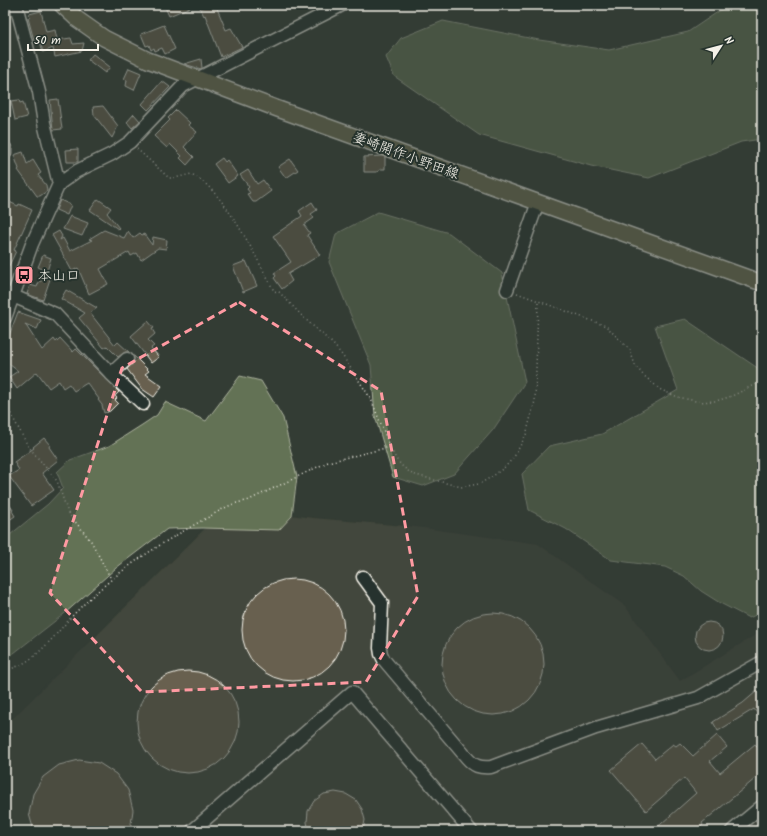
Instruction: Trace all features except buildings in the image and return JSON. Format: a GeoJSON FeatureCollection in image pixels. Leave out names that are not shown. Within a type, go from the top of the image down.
{"type":"FeatureCollection","features":[{"type":"Feature","properties":{"kind":"main road","name":"妻崎開作小野田線"},"geometry":{"type":"LineString","coordinates":[[62,5],[77,19],[104,38],[148,60],[278,109],[762,283]]}},
{"type":"Feature","properties":{"kind":"street"},"geometry":{"type":"LineString","coordinates":[[16,5],[39,92],[44,123],[59,184]]}},
{"type":"Feature","properties":{"kind":"street"},"geometry":{"type":"LineString","coordinates":[[5,318],[9,294],[59,184],[73,173],[112,154],[130,142],[183,86],[342,5]]}},
{"type":"Feature","properties":{"kind":"street"},"geometry":{"type":"LineString","coordinates":[[5,148],[5,153]]}},
{"type":"Feature","properties":{"kind":"street"},"geometry":{"type":"LineString","coordinates":[[507,290],[538,202]]}},
{"type":"Feature","properties":{"kind":"street"},"geometry":{"type":"LineString","coordinates":[[9,294],[55,314],[111,374],[143,404]]}},
{"type":"Feature","properties":{"kind":"street"},"geometry":{"type":"LineString","coordinates":[[111,374],[127,359]]}},
{"type":"Feature","properties":{"kind":"street"},"geometry":{"type":"LineString","coordinates":[[363,577],[382,603],[381,654],[384,660],[474,766],[491,767],[596,728],[698,698],[762,662]]}},
{"type":"Feature","properties":{"kind":"street"},"geometry":{"type":"LineString","coordinates":[[192,831],[352,692],[471,831]]}},
{"type":"Feature","properties":{"kind":"street"},"geometry":{"type":"LineString","coordinates":[[732,831],[762,806]]}},
{"type":"Feature","properties":{"kind":"path"},"geometry":{"type":"LineString","coordinates":[[130,142],[169,178],[176,178],[191,174],[206,184],[234,220],[274,291],[279,292],[304,318],[334,344],[342,355],[371,399],[396,459],[412,474],[461,487],[479,484],[505,467],[514,457],[526,435],[535,401],[538,302]]}},
{"type":"Feature","properties":{"kind":"path"},"geometry":{"type":"LineString","coordinates":[[507,290],[606,326],[630,350],[635,365],[643,375],[661,390],[678,397],[700,402],[716,401],[732,396],[762,381]]}},
{"type":"Feature","properties":{"kind":"path"},"geometry":{"type":"LineString","coordinates":[[5,403],[28,446],[57,481],[68,513],[91,541],[112,579]]}},
{"type":"Feature","properties":{"kind":"path"},"geometry":{"type":"LineString","coordinates":[[5,670],[24,663],[41,649],[78,610],[112,579],[142,555],[234,502],[248,502],[328,462],[390,447]]}},
{"type":"Feature","properties":{"kind":"highlighted area"},"geometry":{"type":"Polygon","coordinates":[[[239,302],[381,391],[418,596],[366,682],[142,692],[50,593],[122,368],[239,302]]]}},
{"type":"Feature","properties":{"kind":"shaded area"},"geometry":{"type":"Polygon","coordinates":[[[227,507],[313,518],[416,527],[538,544],[625,606],[680,681],[762,631],[762,831],[5,831],[5,726],[227,507]]]}},
{"type":"Feature","properties":{"kind":"green space"},"geometry":{"type":"Polygon","coordinates":[[[728,5],[762,5],[762,139],[741,142],[649,178],[591,166],[479,135],[394,76],[386,57],[401,38],[443,21],[539,40],[609,50],[688,32],[728,5]]]}},
{"type":"Feature","properties":{"kind":"green space"},"geometry":{"type":"Polygon","coordinates":[[[378,212],[449,233],[502,273],[525,382],[493,430],[454,474],[423,486],[393,477],[375,416],[371,365],[329,262],[336,234],[378,212]]]}},
{"type":"Feature","properties":{"kind":"green space"},"geometry":{"type":"Polygon","coordinates":[[[685,319],[762,371],[762,612],[749,618],[701,591],[684,576],[665,567],[611,560],[566,529],[529,510],[522,474],[549,446],[602,434],[678,390],[655,326],[685,319]]]}},
{"type":"Feature","properties":{"kind":"green space"},"geometry":{"type":"Polygon","coordinates":[[[240,376],[261,381],[283,418],[297,477],[292,516],[279,530],[202,528],[167,529],[116,568],[64,614],[5,660],[5,539],[48,504],[63,488],[57,472],[70,460],[109,446],[142,425],[157,415],[165,402],[206,421],[240,376]]]}},
{"type":"Feature","properties":{"kind":"place","name":"本山口"},"geometry":{"type":"Point","coordinates":[24,275]}}]}
